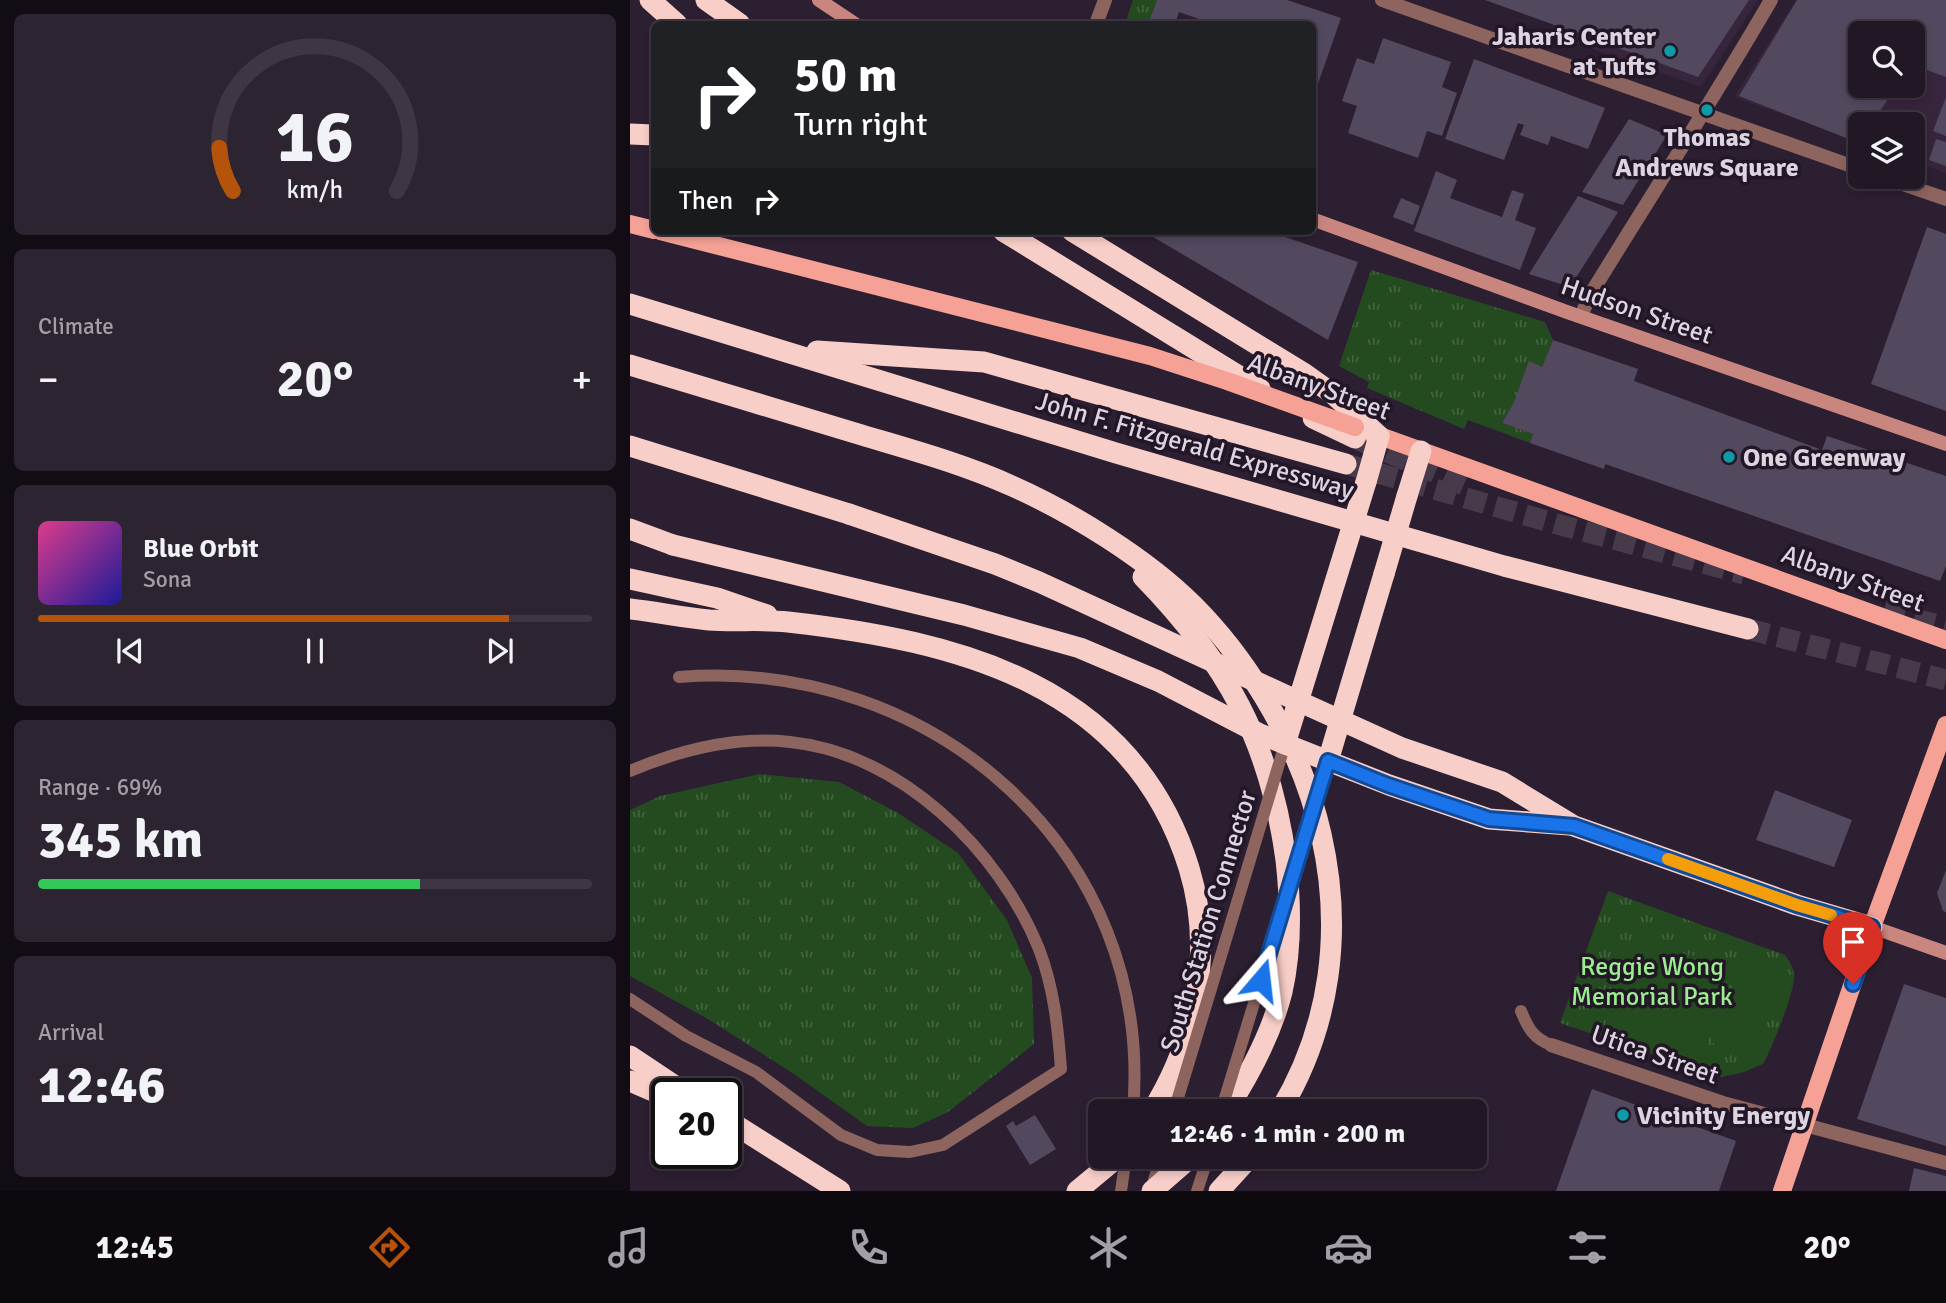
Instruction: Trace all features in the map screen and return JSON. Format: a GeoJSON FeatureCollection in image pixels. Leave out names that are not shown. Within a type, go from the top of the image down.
{"type":"FeatureCollection","features":[{"type":"Feature","properties":{"kind":"highway"},"geometry":{"type":"LineString","coordinates":[[650,0],[674,21]]}},
{"type":"Feature","properties":{"kind":"highway"},"geometry":{"type":"LineString","coordinates":[[706,0],[736,21]]}},
{"type":"Feature","properties":{"kind":"highway"},"geometry":{"type":"LineString","coordinates":[[630,134],[651,135]]}},
{"type":"Feature","properties":{"kind":"highway"},"geometry":{"type":"LineString","coordinates":[[1009,235],[1253,385],[1379,436],[1285,744]]}},
{"type":"Feature","properties":{"kind":"highway"},"geometry":{"type":"LineString","coordinates":[[1079,235],[1320,384],[1356,427]]}},
{"type":"Feature","properties":{"kind":"highway","name":"John F. Fitzgerald Expressway"},"geometry":{"type":"LineString","coordinates":[[630,304],[1116,453],[1504,566],[1748,629]]}},
{"type":"Feature","properties":{"kind":"highway"},"geometry":{"type":"LineString","coordinates":[[778,349],[984,362],[1346,464]]}},
{"type":"Feature","properties":{"kind":"highway"},"geometry":{"type":"LineString","coordinates":[[630,365],[962,467],[1032,495],[1079,522],[1171,585],[1213,627],[1269,706],[1293,750],[1311,796],[1323,841],[1330,886],[1331,967],[1325,1005],[1307,1061],[1286,1099]]}},
{"type":"Feature","properties":{"kind":"highway"},"geometry":{"type":"LineString","coordinates":[[630,446],[849,514],[995,564],[1090,604],[1402,748],[1502,782],[1574,826],[1797,905],[1872,927]]}},
{"type":"Feature","properties":{"kind":"highway"},"geometry":{"type":"LineString","coordinates":[[1328,761],[1421,451]]}},
{"type":"Feature","properties":{"kind":"highway"},"geometry":{"type":"LineString","coordinates":[[1079,522],[1139,573],[1201,645],[1247,719],[1270,778],[1288,879],[1289,950],[1282,991],[1269,1032],[1249,1074],[1232,1099]]}},
{"type":"Feature","properties":{"kind":"highway"},"geometry":{"type":"LineString","coordinates":[[630,529],[673,545],[964,615],[1060,642],[1132,669],[1260,734],[1388,785],[1489,819],[1574,826]]}},
{"type":"Feature","properties":{"kind":"highway"},"geometry":{"type":"LineString","coordinates":[[630,541],[673,545]]}},
{"type":"Feature","properties":{"kind":"highway"},"geometry":{"type":"LineString","coordinates":[[638,581],[717,598],[786,622]]}},
{"type":"Feature","properties":{"kind":"highway"},"geometry":{"type":"LineString","coordinates":[[632,609],[710,620],[786,622],[911,642],[966,656],[1045,689],[1082,714],[1114,742],[1141,774],[1167,813],[1177,834],[1192,879],[1200,930],[1199,980],[1189,1029],[1172,1076],[1160,1099]]}},
{"type":"Feature","properties":{"kind":"highway"},"geometry":{"type":"LineString","coordinates":[[630,1056],[663,1078]]}},
{"type":"Feature","properties":{"kind":"highway"},"geometry":{"type":"LineString","coordinates":[[630,1081],[651,1090]]}},
{"type":"Feature","properties":{"kind":"highway"},"geometry":{"type":"LineString","coordinates":[[742,1130],[840,1191]]}},
{"type":"Feature","properties":{"kind":"highway"},"geometry":{"type":"LineString","coordinates":[[1077,1191],[1104,1169]]}},
{"type":"Feature","properties":{"kind":"highway"},"geometry":{"type":"LineString","coordinates":[[1151,1191],[1177,1169]]}},
{"type":"Feature","properties":{"kind":"highway"},"geometry":{"type":"LineString","coordinates":[[1219,1191],[1239,1169]]}},
{"type":"Feature","properties":{"kind":"main road"},"geometry":{"type":"LineString","coordinates":[[819,0],[850,21]]}},
{"type":"Feature","properties":{"kind":"main road","name":"Hudson Street"},"geometry":{"type":"LineString","coordinates":[[1316,220],[1946,444]]}},
{"type":"Feature","properties":{"kind":"main road","name":"Albany Street"},"geometry":{"type":"LineString","coordinates":[[630,223],[651,228]]}},
{"type":"Feature","properties":{"kind":"main road","name":"Albany Street"},"geometry":{"type":"LineString","coordinates":[[677,235],[1150,356],[1218,377],[1356,427]]}},
{"type":"Feature","properties":{"kind":"main road","name":"Albany Street"},"geometry":{"type":"LineString","coordinates":[[1379,436],[1946,640]]}},
{"type":"Feature","properties":{"kind":"main road"},"geometry":{"type":"LineString","coordinates":[[1782,1191],[1872,927],[1946,725]]}},
{"type":"Feature","properties":{"kind":"main road"},"geometry":{"type":"LineString","coordinates":[[1872,927],[1946,953]]}},
{"type":"Feature","properties":{"kind":"street"},"geometry":{"type":"LineString","coordinates":[[1097,21],[1105,0]]}},
{"type":"Feature","properties":{"kind":"street"},"geometry":{"type":"LineString","coordinates":[[1382,0],[1848,165]]}},
{"type":"Feature","properties":{"kind":"street"},"geometry":{"type":"LineString","coordinates":[[1581,316],[1590,295],[1718,93],[1770,0]]}},
{"type":"Feature","properties":{"kind":"street"},"geometry":{"type":"LineString","coordinates":[[1917,189],[1946,199]]}},
{"type":"Feature","properties":{"kind":"street","name":"Utica Street"},"geometry":{"type":"LineString","coordinates":[[1551,1045],[1723,1103],[1946,1163]]}},
{"type":"Feature","properties":{"kind":"lane"},"geometry":{"type":"LineString","coordinates":[[680,677],[761,677],[818,687],[893,712],[949,742],[999,779],[1027,806],[1056,841],[1090,897],[1116,960],[1131,1025],[1135,1068],[1134,1099]]}},
{"type":"Feature","properties":{"kind":"lane"},"geometry":{"type":"LineString","coordinates":[[630,771],[686,751],[719,744],[790,742],[823,748],[855,760],[915,792],[967,837],[1005,885],[1026,921],[1040,951],[1056,1011],[1061,1069],[943,1145],[910,1152],[877,1150],[841,1135],[756,1072],[686,1037],[630,999]]}},
{"type":"Feature","properties":{"kind":"lane","name":"South Station Connector"},"geometry":{"type":"LineString","coordinates":[[1178,1099],[1285,744]]}},
{"type":"Feature","properties":{"kind":"lane"},"geometry":{"type":"LineString","coordinates":[[1228,1099],[1328,761]]}},
{"type":"Feature","properties":{"kind":"lane"},"geometry":{"type":"LineString","coordinates":[[1521,1011],[1531,1032],[1551,1045]]}},
{"type":"Feature","properties":{"kind":"lane"},"geometry":{"type":"LineString","coordinates":[[1121,1191],[1124,1169]]}},
{"type":"Feature","properties":{"kind":"lane"},"geometry":{"type":"LineString","coordinates":[[1151,1191],[1157,1169]]}},
{"type":"Feature","properties":{"kind":"lane"},"geometry":{"type":"LineString","coordinates":[[1197,1191],[1204,1169]]}},
{"type":"Feature","properties":{"kind":"shaded area","name":"Jaharis Center at Tufts"},"geometry":{"type":"Polygon","coordinates":[[[1563,0],[1758,0],[1701,87],[1550,34],[1563,0]]]}},
{"type":"Feature","properties":{"kind":"shaded area"},"geometry":{"type":"Polygon","coordinates":[[[1796,0],[1946,0],[1946,173],[1925,165],[1925,112],[1848,112],[1848,138],[1734,97],[1796,0]]]}},
{"type":"Feature","properties":{"kind":"green space"},"geometry":{"type":"Polygon","coordinates":[[[1133,0],[1157,0],[1149,21],[1126,21],[1133,0]]]}},
{"type":"Feature","properties":{"kind":"green space"},"geometry":{"type":"Polygon","coordinates":[[[1371,270],[1545,322],[1553,340],[1542,367],[1514,402],[1502,423],[1533,434],[1530,443],[1468,420],[1464,429],[1367,388],[1369,382],[1339,366],[1371,270]]]}},
{"type":"Feature","properties":{"kind":"green space"},"geometry":{"type":"Polygon","coordinates":[[[760,774],[839,782],[898,813],[958,853],[1007,920],[1032,978],[1034,1044],[948,1112],[913,1128],[867,1126],[794,1074],[708,1019],[630,976],[630,810],[660,796],[760,774]]]}},
{"type":"Feature","properties":{"kind":"green space","name":"Reggie Wong Memorial Park"},"geometry":{"type":"Polygon","coordinates":[[[1608,891],[1785,955],[1794,975],[1791,994],[1763,1064],[1721,1077],[1560,1023],[1608,891]]]}},
{"type":"Feature","properties":{"kind":"green space"},"geometry":{"type":"Polygon","coordinates":[[[1638,937],[1684,954],[1648,1048],[1602,1031],[1638,937]]]}},
{"type":"Feature","properties":{"kind":"green space"},"geometry":{"type":"Polygon","coordinates":[[[1689,954],[1734,971],[1699,1065],[1653,1048],[1689,954]]]}},
{"type":"Feature","properties":{"kind":"green space"},"geometry":{"type":"Polygon","coordinates":[[[1743,964],[1782,980],[1752,1059],[1713,1043],[1743,964]]]}},
{"type":"Feature","properties":{"kind":"building"},"geometry":{"type":"Polygon","coordinates":[[[1157,0],[1287,0],[1341,18],[1316,89],[1316,21],[1204,21],[1179,12],[1176,21],[1149,21],[1157,0]]]}},
{"type":"Feature","properties":{"kind":"building","name":"Jaharis Center at Tufts"},"geometry":{"type":"Polygon","coordinates":[[[1485,0],[1749,0],[1698,77],[1485,0]]]}},
{"type":"Feature","properties":{"kind":"building"},"geometry":{"type":"Polygon","coordinates":[[[1797,0],[1946,0],[1946,77],[1925,69],[1925,21],[1848,21],[1848,98],[1889,98],[1879,112],[1848,112],[1848,139],[1739,96],[1797,0]]]}},
{"type":"Feature","properties":{"kind":"building"},"geometry":{"type":"Polygon","coordinates":[[[1383,38],[1451,62],[1442,87],[1457,93],[1442,136],[1427,131],[1418,158],[1348,133],[1357,106],[1342,101],[1357,58],[1374,64],[1383,38]]]}},
{"type":"Feature","properties":{"kind":"building"},"geometry":{"type":"Polygon","coordinates":[[[1474,59],[1605,108],[1588,149],[1551,136],[1548,145],[1520,135],[1524,125],[1518,123],[1504,160],[1445,139],[1474,59]]]}},
{"type":"Feature","properties":{"kind":"building"},"geometry":{"type":"Polygon","coordinates":[[[1946,97],[1946,136],[1933,131],[1946,97]]]}},
{"type":"Feature","properties":{"kind":"building"},"geometry":{"type":"Polygon","coordinates":[[[1629,119],[1667,135],[1623,205],[1582,192],[1629,119]]]}},
{"type":"Feature","properties":{"kind":"building"},"geometry":{"type":"Polygon","coordinates":[[[1936,139],[1946,142],[1946,166],[1929,160],[1936,139]]]}},
{"type":"Feature","properties":{"kind":"building"},"geometry":{"type":"Polygon","coordinates":[[[1436,171],[1457,180],[1450,198],[1502,217],[1512,190],[1524,194],[1515,220],[1536,228],[1520,270],[1414,231],[1436,171]]]}},
{"type":"Feature","properties":{"kind":"building"},"geometry":{"type":"Polygon","coordinates":[[[1578,196],[1618,212],[1570,287],[1529,274],[1578,196]]]}},
{"type":"Feature","properties":{"kind":"building"},"geometry":{"type":"Polygon","coordinates":[[[1401,198],[1420,206],[1413,225],[1393,217],[1401,198]]]}},
{"type":"Feature","properties":{"kind":"building"},"geometry":{"type":"Polygon","coordinates":[[[1927,227],[1946,234],[1946,411],[1871,384],[1927,227]]]}},
{"type":"Feature","properties":{"kind":"building"},"geometry":{"type":"Polygon","coordinates":[[[1150,235],[1280,235],[1358,262],[1328,340],[1150,235]]]}},
{"type":"Feature","properties":{"kind":"building","name":"One Greenway"},"geometry":{"type":"Polygon","coordinates":[[[1553,340],[1638,369],[1634,381],[1822,450],[1827,436],[1946,476],[1946,566],[1940,581],[1605,464],[1604,469],[1530,443],[1533,434],[1502,423],[1514,402],[1529,361],[1542,367],[1553,340]]]}},
{"type":"Feature","properties":{"kind":"building"},"geometry":{"type":"Polygon","coordinates":[[[1775,790],[1852,820],[1834,867],[1756,840],[1775,790]]]}},
{"type":"Feature","properties":{"kind":"building"},"geometry":{"type":"Polygon","coordinates":[[[1946,870],[1946,912],[1943,911],[1937,893],[1946,870]]]}},
{"type":"Feature","properties":{"kind":"building"},"geometry":{"type":"Polygon","coordinates":[[[1904,984],[1946,998],[1946,1146],[1857,1119],[1904,984]]]}},
{"type":"Feature","properties":{"kind":"building","name":"Vicinity Energy"},"geometry":{"type":"Polygon","coordinates":[[[1592,1089],[1736,1141],[1719,1191],[1556,1191],[1592,1089]]]}},
{"type":"Feature","properties":{"kind":"building"},"geometry":{"type":"Polygon","coordinates":[[[1035,1115],[1056,1149],[1030,1165],[1006,1126],[1013,1121],[1016,1126],[1035,1115]]]}},
{"type":"Feature","properties":{"kind":"building"},"geometry":{"type":"Polygon","coordinates":[[[1914,1168],[1946,1176],[1946,1191],[1909,1191],[1914,1168]]]}},
{"type":"Feature","properties":{"kind":"tunnel"},"geometry":{"type":"LineString","coordinates":[[1359,440],[1471,488]]}},
{"type":"Feature","properties":{"kind":"tunnel"},"geometry":{"type":"LineString","coordinates":[[1346,464],[1744,574]]}},
{"type":"Feature","properties":{"kind":"tunnel"},"geometry":{"type":"LineString","coordinates":[[1884,611],[1946,627]]}},
{"type":"Feature","properties":{"kind":"tunnel"},"geometry":{"type":"LineString","coordinates":[[1748,629],[1946,680]]}},
{"type":"Feature","properties":{"kind":"slow traffic"},"geometry":{"type":"LineString","coordinates":[[1668,859],[1831,915]]}},
{"type":"Feature","properties":{"kind":"place","name":"Jaharis Center at Tufts"},"geometry":{"type":"Point","coordinates":[1670,51]}},
{"type":"Feature","properties":{"kind":"place","name":"Thomas Andrews Square"},"geometry":{"type":"Point","coordinates":[1707,110]}},
{"type":"Feature","properties":{"kind":"place","name":"One Greenway"},"geometry":{"type":"Point","coordinates":[1729,457]}},
{"type":"Feature","properties":{"kind":"place","name":"Vicinity Energy"},"geometry":{"type":"Point","coordinates":[1623,1115]}},
{"type":"Feature","properties":{"kind":"route"},"geometry":{"type":"LineString","coordinates":[[1261,980],[1328,761],[1388,785],[1489,819],[1574,826],[1797,905],[1872,927],[1853,984]]}}]}
